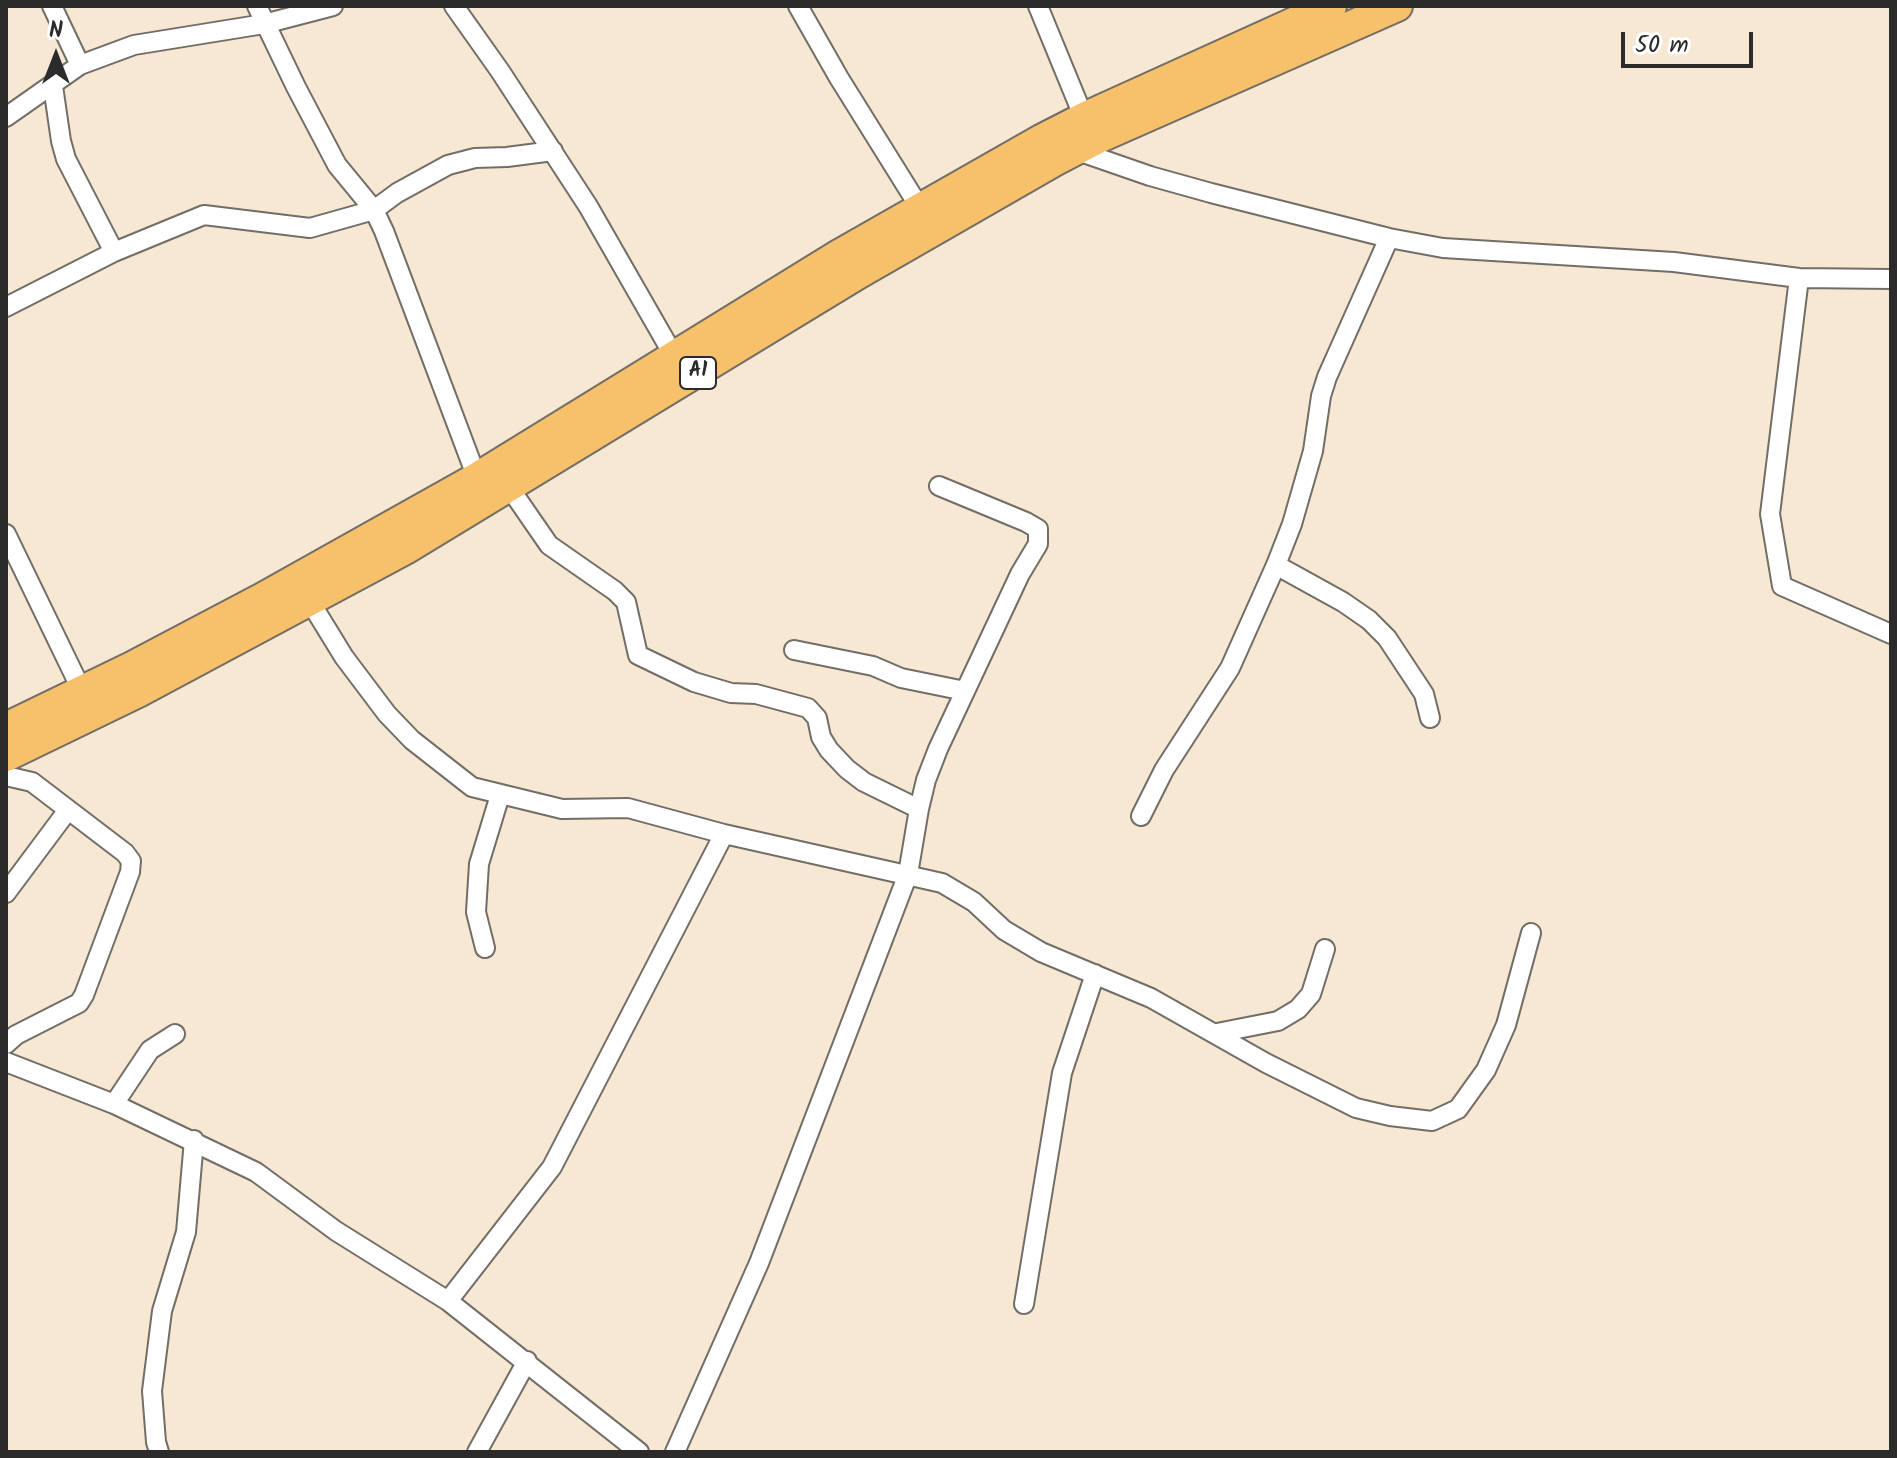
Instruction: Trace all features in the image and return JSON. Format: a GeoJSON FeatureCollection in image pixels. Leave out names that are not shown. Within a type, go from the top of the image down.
{"type":"FeatureCollection","features":[{"type":"Feature","properties":{"kind":"highway","name":"A1"},"geometry":{"type":"LineString","coordinates":[[11,744],[93,716],[407,548],[509,487],[920,208],[1084,118],[1331,6]]}},
{"type":"Feature","properties":{"kind":"highway","name":"A1"},"geometry":{"type":"LineString","coordinates":[[11,744],[82,691],[261,599],[1075,150],[1397,6]]}},
{"type":"Feature","properties":{"kind":"street"},"geometry":{"type":"LineString","coordinates":[[52,6],[80,65]]}},
{"type":"Feature","properties":{"kind":"street"},"geometry":{"type":"LineString","coordinates":[[257,6],[337,165],[374,210],[477,478]]}},
{"type":"Feature","properties":{"kind":"street"},"geometry":{"type":"LineString","coordinates":[[6,117],[80,65],[134,45],[264,24],[333,6]]}},
{"type":"Feature","properties":{"kind":"street"},"geometry":{"type":"LineString","coordinates":[[454,6],[588,206],[681,368]]}},
{"type":"Feature","properties":{"kind":"street"},"geometry":{"type":"LineString","coordinates":[[798,6],[920,208]]}},
{"type":"Feature","properties":{"kind":"street"},"geometry":{"type":"LineString","coordinates":[[1038,6],[1084,118]]}},
{"type":"Feature","properties":{"kind":"street"},"geometry":{"type":"LineString","coordinates":[[53,86],[66,159],[114,252]]}},
{"type":"Feature","properties":{"kind":"street"},"geometry":{"type":"LineString","coordinates":[[1075,150],[1165,180],[1389,238],[1443,248],[1674,262],[1799,278],[1891,279]]}},
{"type":"Feature","properties":{"kind":"street"},"geometry":{"type":"LineString","coordinates":[[6,307],[114,252],[204,215],[310,228],[374,210],[397,193],[448,165],[475,158],[553,151]]}},
{"type":"Feature","properties":{"kind":"street"},"geometry":{"type":"LineString","coordinates":[[1141,816],[1164,770],[1230,668],[1276,565],[1292,524],[1313,451],[1327,377],[1389,238]]}},
{"type":"Feature","properties":{"kind":"street"},"geometry":{"type":"LineString","coordinates":[[1799,278],[1770,514],[1782,586],[1891,634]]}},
{"type":"Feature","properties":{"kind":"street"},"geometry":{"type":"LineString","coordinates":[[675,1452],[759,1263],[908,874],[919,809],[934,759],[1040,536],[1038,529],[1026,522],[939,486]]}},
{"type":"Feature","properties":{"kind":"street"},"geometry":{"type":"LineString","coordinates":[[509,487],[549,545],[626,602],[638,655],[694,682],[731,693],[756,694],[808,708],[817,718],[821,737],[829,750],[847,769],[864,782],[919,809]]}},
{"type":"Feature","properties":{"kind":"street"},"geometry":{"type":"LineString","coordinates":[[6,534],[82,691]]}},
{"type":"Feature","properties":{"kind":"street"},"geometry":{"type":"LineString","coordinates":[[1276,565],[1343,602],[1378,629],[1409,667],[1424,694],[1430,718]]}},
{"type":"Feature","properties":{"kind":"street"},"geometry":{"type":"LineString","coordinates":[[309,600],[344,657],[387,714],[412,740],[472,787],[562,809],[628,808],[822,858],[942,883],[974,902],[1004,930],[1041,952],[1151,998],[1266,1063],[1356,1108],[1432,1121],[1458,1109],[1486,1070],[1506,1025],[1531,933]]}},
{"type":"Feature","properties":{"kind":"street"},"geometry":{"type":"LineString","coordinates":[[794,650],[873,666],[901,678],[965,691]]}},
{"type":"Feature","properties":{"kind":"street"},"geometry":{"type":"LineString","coordinates":[[6,1044],[16,1035],[79,1003],[130,872],[131,861],[125,853],[32,782],[11,744]]}},
{"type":"Feature","properties":{"kind":"street"},"geometry":{"type":"LineString","coordinates":[[6,776],[32,782]]}},
{"type":"Feature","properties":{"kind":"street"},"geometry":{"type":"LineString","coordinates":[[485,948],[476,912],[479,864],[500,795]]}},
{"type":"Feature","properties":{"kind":"street"},"geometry":{"type":"LineString","coordinates":[[6,893],[68,810]]}},
{"type":"Feature","properties":{"kind":"street"},"geometry":{"type":"LineString","coordinates":[[448,1301],[552,1167],[724,834]]}},
{"type":"Feature","properties":{"kind":"street"},"geometry":{"type":"LineString","coordinates":[[1217,1033],[1278,1021],[1298,1009],[1311,994],[1325,949]]}},
{"type":"Feature","properties":{"kind":"street"},"geometry":{"type":"LineString","coordinates":[[1024,1304],[1062,1073],[1095,974]]}},
{"type":"Feature","properties":{"kind":"street"},"geometry":{"type":"LineString","coordinates":[[114,1104],[150,1050],[175,1034]]}},
{"type":"Feature","properties":{"kind":"street"},"geometry":{"type":"LineString","coordinates":[[6,1062],[114,1104],[256,1172],[336,1231],[448,1301],[639,1452]]}},
{"type":"Feature","properties":{"kind":"street"},"geometry":{"type":"LineString","coordinates":[[159,1452],[152,1391],[162,1311],[186,1232],[194,1140]]}},
{"type":"Feature","properties":{"kind":"street"},"geometry":{"type":"LineString","coordinates":[[477,1452],[527,1361]]}}]}
